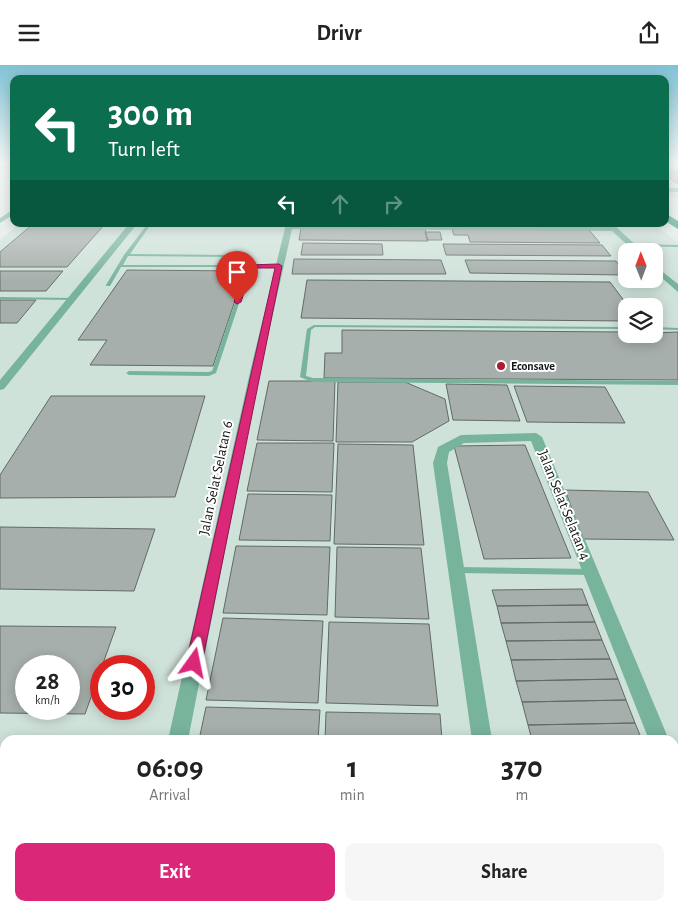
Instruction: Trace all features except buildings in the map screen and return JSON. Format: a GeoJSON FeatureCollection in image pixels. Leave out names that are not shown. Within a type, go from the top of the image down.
{"type":"FeatureCollection","features":[{"type":"Feature","properties":{"kind":"street"},"geometry":{"type":"LineString","coordinates":[[0,387],[131,227]]}},
{"type":"Feature","properties":{"kind":"street","name":"Jalan Selat Selatan 6"},"geometry":{"type":"LineString","coordinates":[[179,735],[279,266],[289,227]]}},
{"type":"Feature","properties":{"kind":"street"},"geometry":{"type":"LineString","coordinates":[[613,227],[629,243]]}},
{"type":"Feature","properties":{"kind":"street"},"geometry":{"type":"LineString","coordinates":[[663,275],[678,289]]}},
{"type":"Feature","properties":{"kind":"street","name":"Jalan Selat Selatan 4"},"geometry":{"type":"LineString","coordinates":[[481,735],[440,463],[442,450],[461,439],[536,437],[657,735]]}},
{"type":"Feature","properties":{"kind":"lane"},"geometry":{"type":"LineString","coordinates":[[108,285],[126,255],[147,227]]}},
{"type":"Feature","properties":{"kind":"lane"},"geometry":{"type":"LineString","coordinates":[[663,246],[678,247]]}},
{"type":"Feature","properties":{"kind":"lane"},"geometry":{"type":"LineString","coordinates":[[126,255],[232,256],[244,257],[249,261],[249,266],[214,372],[208,374],[129,373]]}},
{"type":"Feature","properties":{"kind":"lane"},"geometry":{"type":"LineString","coordinates":[[120,266],[279,266]]}},
{"type":"Feature","properties":{"kind":"lane"},"geometry":{"type":"LineString","coordinates":[[0,298],[73,299]]}},
{"type":"Feature","properties":{"kind":"lane"},"geometry":{"type":"LineString","coordinates":[[618,328],[314,326],[309,329],[303,377],[312,380],[678,383]]}},
{"type":"Feature","properties":{"kind":"lane"},"geometry":{"type":"LineString","coordinates":[[663,328],[678,329]]}},
{"type":"Feature","properties":{"kind":"lane"},"geometry":{"type":"LineString","coordinates":[[456,569],[591,572]]}},
{"type":"Feature","properties":{"kind":"shaded area"},"geometry":{"type":"Polygon","coordinates":[[[15,227],[658,227],[678,243],[678,735],[0,735],[0,240],[15,227]]]}},
{"type":"Feature","properties":{"kind":"place","name":"Econsave"},"geometry":{"type":"Point","coordinates":[501,366]}},
{"type":"Feature","properties":{"kind":"route"},"geometry":{"type":"LineString","coordinates":[[194,663],[279,266],[249,266],[237,302]]}}]}
